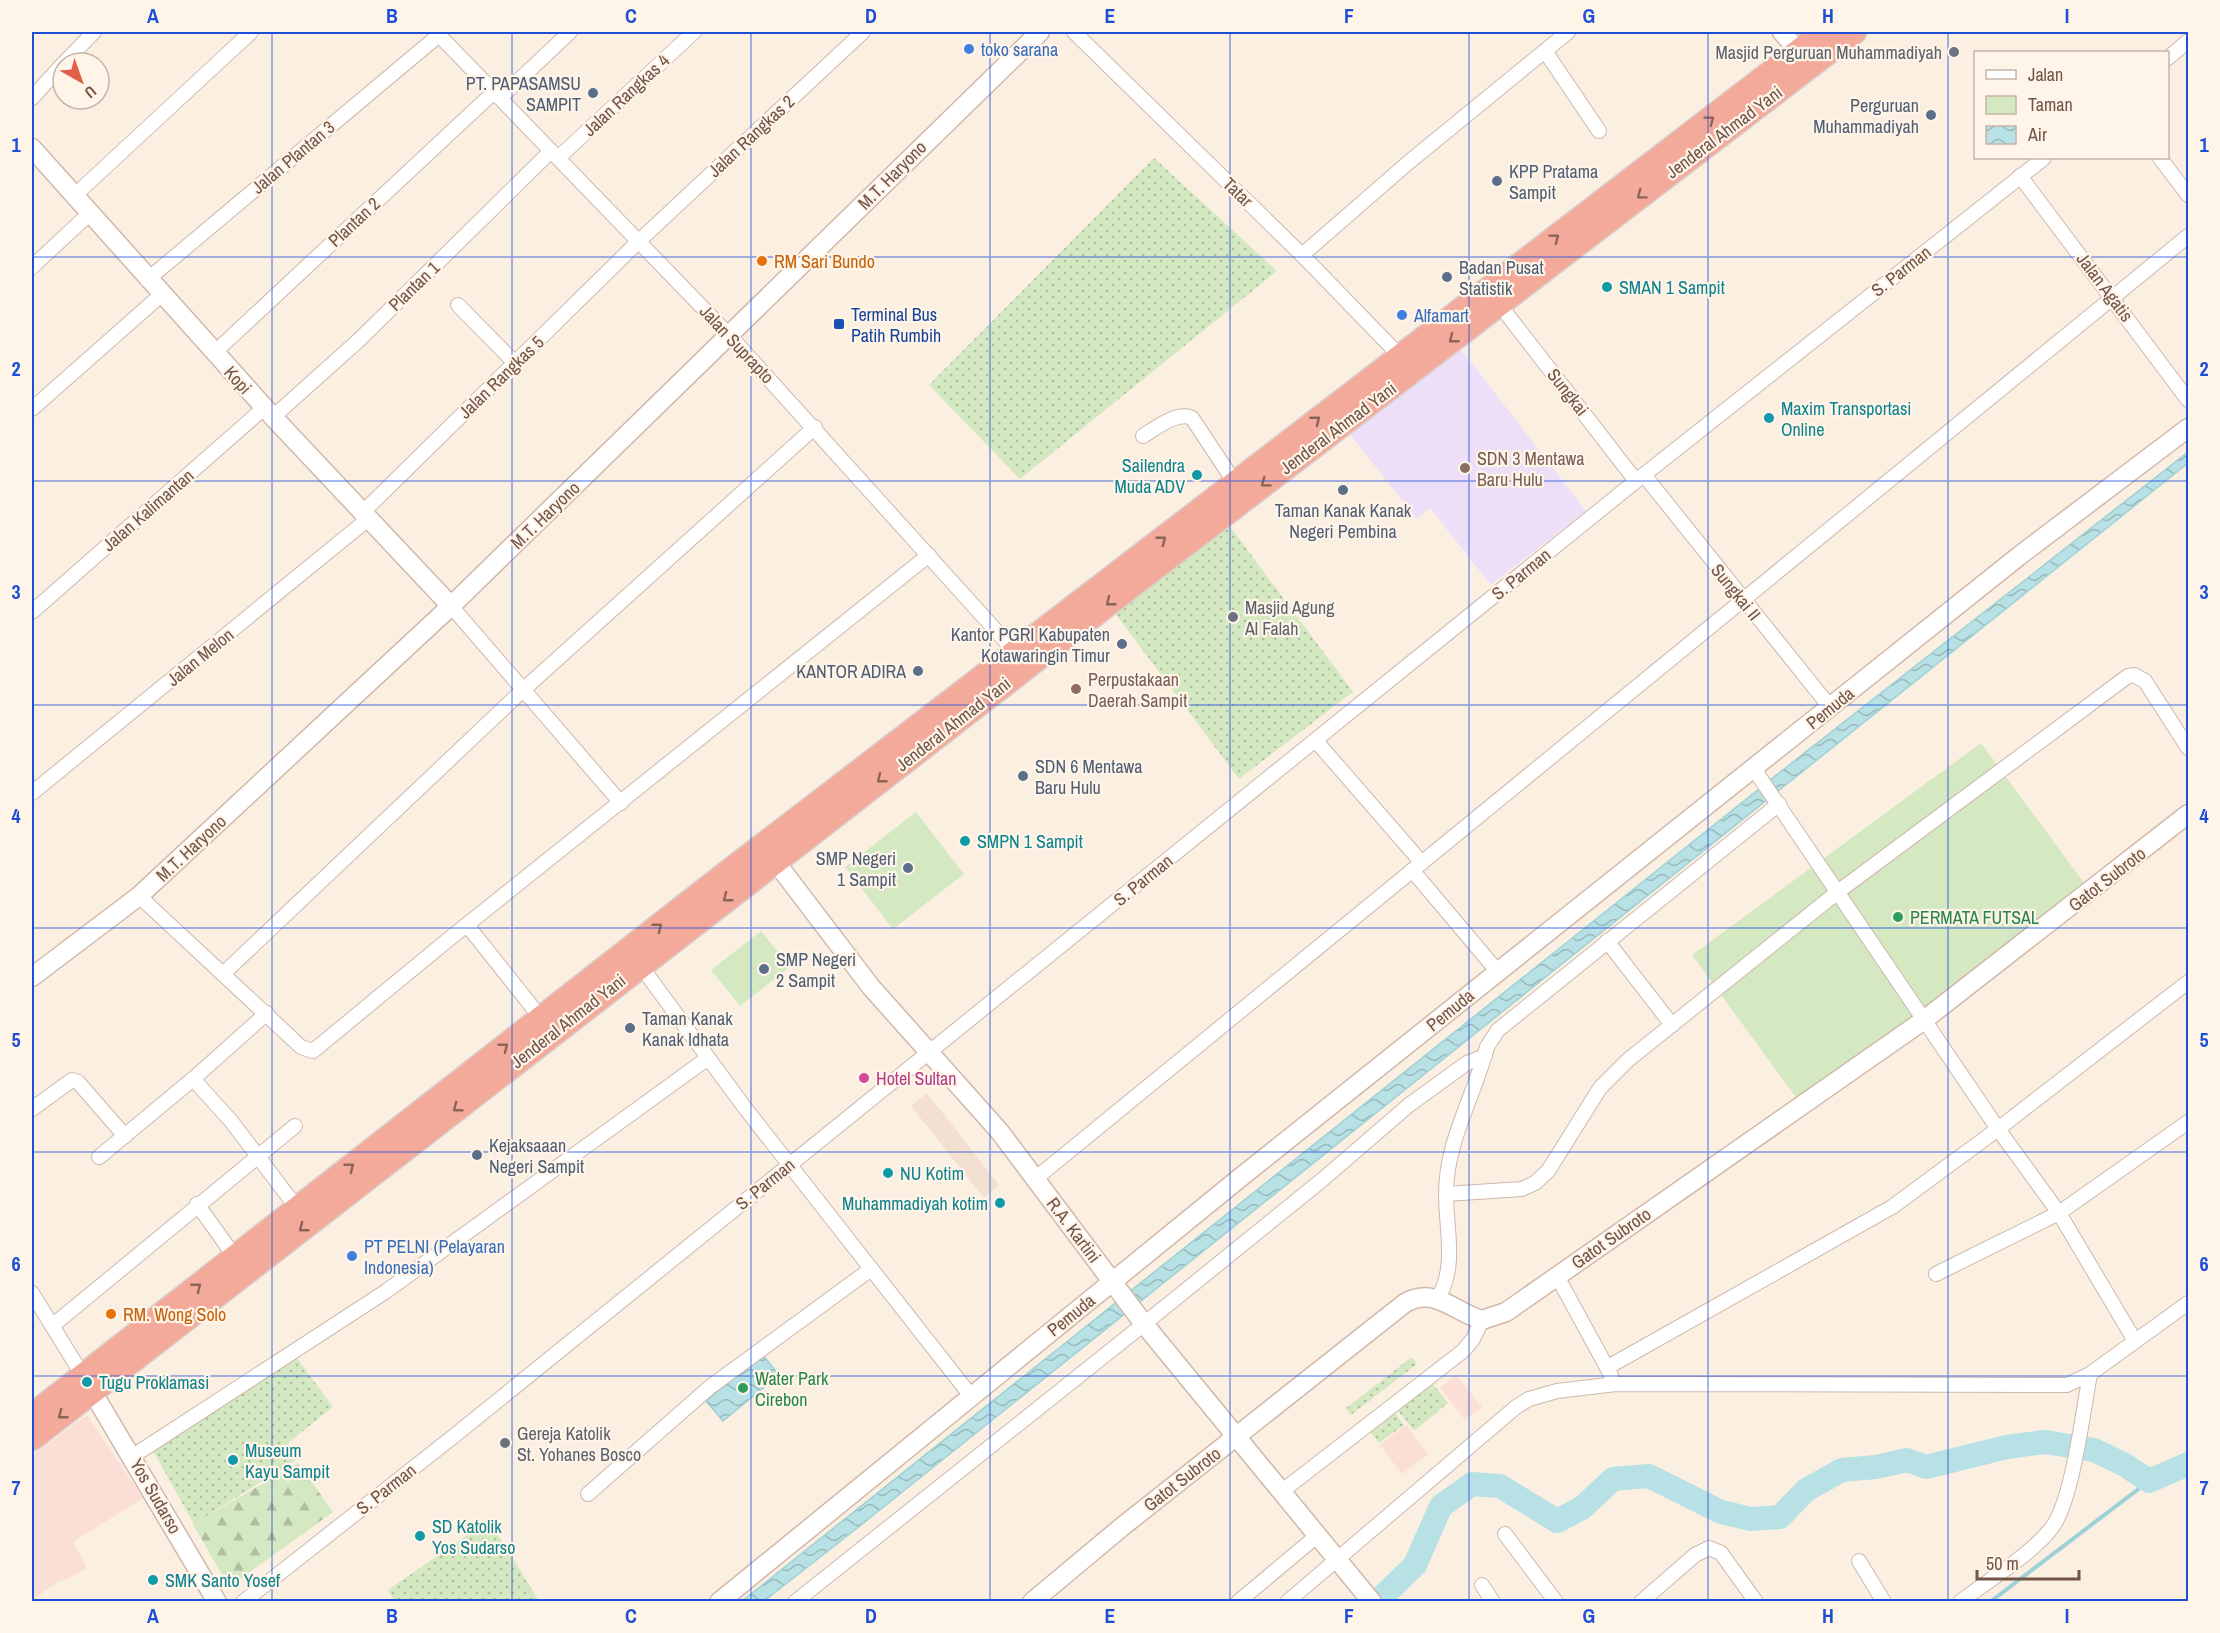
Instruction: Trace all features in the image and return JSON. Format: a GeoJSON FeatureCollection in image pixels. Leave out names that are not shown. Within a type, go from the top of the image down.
{"type":"FeatureCollection","features":[{"type":"Feature","properties":{"kind":"highway","name":"Jenderal Ahmad Yani"},"geometry":{"type":"LineString","coordinates":[[129,1352],[775,861],[1235,483],[1399,355],[1813,46],[1854,32]]}},
{"type":"Feature","properties":{"kind":"highway","name":"Jenderal Ahmad Yani"},"geometry":{"type":"LineString","coordinates":[[129,1352],[235,1257],[541,1018],[1499,304],[1813,46]]}},
{"type":"Feature","properties":{"kind":"highway"},"geometry":{"type":"LineString","coordinates":[[32,1438],[88,1384],[129,1352]]}},
{"type":"Feature","properties":{"kind":"highway"},"geometry":{"type":"LineString","coordinates":[[32,1416],[88,1384]]}},
{"type":"Feature","properties":{"kind":"street"},"geometry":{"type":"LineString","coordinates":[[76,51],[94,32]]}},
{"type":"Feature","properties":{"kind":"street"},"geometry":{"type":"LineString","coordinates":[[73,197],[251,32]]}},
{"type":"Feature","properties":{"kind":"street","name":"Plantan 2"},"geometry":{"type":"LineString","coordinates":[[214,353],[497,95],[570,32]]}},
{"type":"Feature","properties":{"kind":"street","name":"Jalan Rangkas 4"},"geometry":{"type":"LineString","coordinates":[[554,154],[694,32]]}},
{"type":"Feature","properties":{"kind":"street","name":"Jalan Rangkas 2"},"geometry":{"type":"LineString","coordinates":[[640,240],[863,32]]}},
{"type":"Feature","properties":{"kind":"street","name":"M.T. Haryono"},"geometry":{"type":"LineString","coordinates":[[32,977],[139,896],[451,606],[1040,32]]}},
{"type":"Feature","properties":{"kind":"street","name":"Tatar"},"geometry":{"type":"LineString","coordinates":[[1074,32],[1302,255],[1399,355]]}},
{"type":"Feature","properties":{"kind":"street"},"geometry":{"type":"LineString","coordinates":[[1302,255],[1568,32]]}},
{"type":"Feature","properties":{"kind":"street"},"geometry":{"type":"LineString","coordinates":[[1782,32],[1813,46]]}},
{"type":"Feature","properties":{"kind":"street","name":"Jalan Suprapto"},"geometry":{"type":"LineString","coordinates":[[437,33],[640,240],[729,335],[1021,659]]}},
{"type":"Feature","properties":{"kind":"street","name":"Jalan Plantan 3"},"geometry":{"type":"LineString","coordinates":[[147,280],[437,33]]}},
{"type":"Feature","properties":{"kind":"street"},"geometry":{"type":"LineString","coordinates":[[2169,57],[2188,41]]}},
{"type":"Feature","properties":{"kind":"street"},"geometry":{"type":"LineString","coordinates":[[1545,51],[1599,131]]}},
{"type":"Feature","properties":{"kind":"street"},"geometry":{"type":"LineString","coordinates":[[32,98],[51,78]]}},
{"type":"Feature","properties":{"kind":"street","name":"Kopi"},"geometry":{"type":"LineString","coordinates":[[32,148],[88,214],[268,413],[364,517],[451,606]]}},
{"type":"Feature","properties":{"kind":"street","name":"Plantan 1"},"geometry":{"type":"LineString","coordinates":[[268,413],[359,340],[554,154]]}},
{"type":"Feature","properties":{"kind":"street","name":"S. Parman"},"geometry":{"type":"LineString","coordinates":[[243,1602],[454,1436],[1640,478],[2043,159]]}},
{"type":"Feature","properties":{"kind":"street"},"geometry":{"type":"LineString","coordinates":[[2161,159],[2188,195]]}},
{"type":"Feature","properties":{"kind":"street","name":"Jalan Agatis"},"geometry":{"type":"LineString","coordinates":[[2020,176],[2114,297],[2188,400]]}},
{"type":"Feature","properties":{"kind":"street"},"geometry":{"type":"LineString","coordinates":[[32,267],[88,214]]}},
{"type":"Feature","properties":{"kind":"street"},"geometry":{"type":"LineString","coordinates":[[1035,1179],[2188,236]]}},
{"type":"Feature","properties":{"kind":"street","name":"Jalan Rangkas 5"},"geometry":{"type":"LineString","coordinates":[[364,517],[640,240]]}},
{"type":"Feature","properties":{"kind":"street"},"geometry":{"type":"LineString","coordinates":[[32,409],[161,295]]}},
{"type":"Feature","properties":{"kind":"street","name":"Sungkai"},"geometry":{"type":"LineString","coordinates":[[1499,304],[1640,478]]}},
{"type":"Feature","properties":{"kind":"street"},"geometry":{"type":"LineString","coordinates":[[458,305],[515,363]]}},
{"type":"Feature","properties":{"kind":"street","name":"Jalan Kalimantan"},"geometry":{"type":"LineString","coordinates":[[32,612],[268,413]]}},
{"type":"Feature","properties":{"kind":"street"},"geometry":{"type":"LineString","coordinates":[[1143,436],[1176,418],[1187,416],[1192,418],[1235,483]]}},
{"type":"Feature","properties":{"kind":"street"},"geometry":{"type":"LineString","coordinates":[[224,973],[524,689],[815,428]]}},
{"type":"Feature","properties":{"kind":"street","name":"Pemuda"},"geometry":{"type":"LineString","coordinates":[[718,1602],[971,1396],[1116,1285],[1498,972],[1759,776],[1830,707],[2019,555],[2188,428]]}},
{"type":"Feature","properties":{"kind":"street","name":"Sungkai II"},"geometry":{"type":"LineString","coordinates":[[1640,478],[1830,707]]}},
{"type":"Feature","properties":{"kind":"street","name":"Jalan Melon"},"geometry":{"type":"LineString","coordinates":[[32,793],[364,517]]}},
{"type":"Feature","properties":{"kind":"street"},"geometry":{"type":"LineString","coordinates":[[139,896],[301,1047],[313,1052],[467,925],[929,555]]}},
{"type":"Feature","properties":{"kind":"street"},"geometry":{"type":"LineString","coordinates":[[451,606],[621,803]]}},
{"type":"Feature","properties":{"kind":"street"},"geometry":{"type":"LineString","coordinates":[[1446,1194],[1522,1189],[1535,1183],[1548,1171],[1594,1097],[1609,1078],[1839,891],[2128,676],[2134,675],[2145,681],[2188,748]]}},
{"type":"Feature","properties":{"kind":"street"},"geometry":{"type":"LineString","coordinates":[[1316,741],[1498,972]]}},
{"type":"Feature","properties":{"kind":"street"},"geometry":{"type":"LineString","coordinates":[[1759,776],[1998,1129],[2059,1213],[2134,1341]]}},
{"type":"Feature","properties":{"kind":"street"},"geometry":{"type":"LineString","coordinates":[[1281,1492],[1463,1351],[1473,1340],[1482,1320],[1438,1298],[1446,1286],[1449,1266],[1446,1194],[1449,1156],[1485,1056],[1498,1030],[1776,800]]}},
{"type":"Feature","properties":{"kind":"street","name":"Gatot Subroto"},"geometry":{"type":"LineString","coordinates":[[1482,1320],[1506,1312],[1924,1020],[2188,814]]}},
{"type":"Feature","properties":{"kind":"street","name":"R.A. Kartini"},"geometry":{"type":"LineString","coordinates":[[775,861],[871,987],[930,1050],[1000,1132],[1143,1322],[1371,1600]]}},
{"type":"Feature","properties":{"kind":"street"},"geometry":{"type":"LineString","coordinates":[[467,925],[541,1018]]}},
{"type":"Feature","properties":{"kind":"street"},"geometry":{"type":"LineString","coordinates":[[1607,941],[1672,1025]]}},
{"type":"Feature","properties":{"kind":"street"},"geometry":{"type":"LineString","coordinates":[[640,965],[708,1058],[971,1396]]}},
{"type":"Feature","properties":{"kind":"street"},"geometry":{"type":"LineString","coordinates":[[1608,1367],[1892,1207],[1998,1129],[2188,982]]}},
{"type":"Feature","properties":{"kind":"street"},"geometry":{"type":"LineString","coordinates":[[99,1157],[193,1079],[267,1013]]}},
{"type":"Feature","properties":{"kind":"street"},"geometry":{"type":"LineString","coordinates":[[795,1602],[1409,1106],[1467,1064],[1485,1056]]}},
{"type":"Feature","properties":{"kind":"street"},"geometry":{"type":"LineString","coordinates":[[133,1456],[385,1292],[708,1058]]}},
{"type":"Feature","properties":{"kind":"street"},"geometry":{"type":"LineString","coordinates":[[193,1079],[259,1155],[297,1208]]}},
{"type":"Feature","properties":{"kind":"street"},"geometry":{"type":"LineString","coordinates":[[32,1109],[72,1080],[78,1082],[125,1136]]}},
{"type":"Feature","properties":{"kind":"street"},"geometry":{"type":"LineString","coordinates":[[1936,1274],[2059,1213],[2188,1122]]}},
{"type":"Feature","properties":{"kind":"street"},"geometry":{"type":"LineString","coordinates":[[52,1326],[197,1204],[295,1126]]}},
{"type":"Feature","properties":{"kind":"street"},"geometry":{"type":"LineString","coordinates":[[197,1204],[235,1257]]}},
{"type":"Feature","properties":{"kind":"street"},"geometry":{"type":"LineString","coordinates":[[588,1494],[702,1394],[871,1269]]}},
{"type":"Feature","properties":{"kind":"street"},"geometry":{"type":"LineString","coordinates":[[1557,1276],[1616,1384]]}},
{"type":"Feature","properties":{"kind":"street","name":"Yos Sudarso"},"geometry":{"type":"LineString","coordinates":[[32,1293],[133,1456],[217,1602]]}},
{"type":"Feature","properties":{"kind":"street","name":"Gatot Subroto"},"geometry":{"type":"LineString","coordinates":[[1032,1602],[1235,1437],[1405,1304],[1416,1297],[1438,1298]]}},
{"type":"Feature","properties":{"kind":"street"},"geometry":{"type":"LineString","coordinates":[[1287,1602],[1529,1399],[1557,1390],[1616,1384],[2050,1386],[2067,1384],[2090,1374],[2188,1303]]}},
{"type":"Feature","properties":{"kind":"street"},"geometry":{"type":"LineString","coordinates":[[1960,1602],[2034,1545],[2054,1525],[2065,1497],[2090,1374]]}},
{"type":"Feature","properties":{"kind":"street"},"geometry":{"type":"LineString","coordinates":[[1505,1534],[1556,1602]]}},
{"type":"Feature","properties":{"kind":"street"},"geometry":{"type":"LineString","coordinates":[[1238,1602],[1318,1535]]}},
{"type":"Feature","properties":{"kind":"street"},"geometry":{"type":"LineString","coordinates":[[1641,1602],[1695,1555],[1709,1548],[1721,1553],[1756,1602]]}},
{"type":"Feature","properties":{"kind":"street"},"geometry":{"type":"LineString","coordinates":[[1858,1561],[1884,1602]]}},
{"type":"Feature","properties":{"kind":"street"},"geometry":{"type":"LineString","coordinates":[[1482,1585],[1493,1602]]}},
{"type":"Feature","properties":{"kind":"shaded area","name":"SDN 3 Mentawa Baru Hulu"},"geometry":{"type":"Polygon","coordinates":[[[1457,344],[1586,511],[1491,585],[1430,508],[1417,519],[1345,428],[1457,344]]]}},
{"type":"Feature","properties":{"kind":"shaded area","name":"Muhammadiyah kotim"},"geometry":{"type":"Polygon","coordinates":[[[927,1093],[999,1185],[984,1198],[911,1106],[927,1093]]]}},
{"type":"Feature","properties":{"kind":"shaded area"},"geometry":{"type":"Polygon","coordinates":[[[1456,1375],[1482,1407],[1465,1420],[1440,1388],[1456,1375]]]}},
{"type":"Feature","properties":{"kind":"shaded area"},"geometry":{"type":"Polygon","coordinates":[[[87,1415],[143,1498],[73,1542],[87,1568],[68,1579],[59,1581],[32,1600],[32,1455],[87,1415]]]}},
{"type":"Feature","properties":{"kind":"shaded area"},"geometry":{"type":"Polygon","coordinates":[[[1406,1425],[1428,1454],[1402,1474],[1380,1445],[1406,1425]]]}},
{"type":"Feature","properties":{"kind":"green space"},"geometry":{"type":"Polygon","coordinates":[[[1154,158],[1277,271],[1020,479],[929,385],[1154,158]]]}},
{"type":"Feature","properties":{"kind":"green space"},"geometry":{"type":"Polygon","coordinates":[[[1226,521],[1353,692],[1239,779],[1112,609],[1226,521]]]}},
{"type":"Feature","properties":{"kind":"green space","name":"PERMATA FUTSAL"},"geometry":{"type":"Polygon","coordinates":[[[1981,743],[2090,891],[1800,1103],[1692,955],[1981,743]]]}},
{"type":"Feature","properties":{"kind":"green space"},"geometry":{"type":"Polygon","coordinates":[[[916,812],[964,874],[893,929],[845,867],[916,812]]]}},
{"type":"Feature","properties":{"kind":"green space"},"geometry":{"type":"Polygon","coordinates":[[[761,931],[790,967],[740,1006],[711,970],[761,931]]]}},
{"type":"Feature","properties":{"kind":"green space"},"geometry":{"type":"Polygon","coordinates":[[[296,1357],[333,1407],[288,1443],[298,1458],[194,1524],[153,1451],[296,1357]]]}},
{"type":"Feature","properties":{"kind":"green space"},"geometry":{"type":"Polygon","coordinates":[[[1412,1357],[1417,1364],[1351,1415],[1346,1408],[1412,1357]]]}},
{"type":"Feature","properties":{"kind":"green space"},"geometry":{"type":"Polygon","coordinates":[[[1433,1384],[1448,1403],[1414,1431],[1398,1411],[1433,1384]]]}},
{"type":"Feature","properties":{"kind":"green space"},"geometry":{"type":"Polygon","coordinates":[[[1395,1413],[1404,1425],[1379,1443],[1370,1432],[1395,1413]]]}},
{"type":"Feature","properties":{"kind":"green space"},"geometry":{"type":"Polygon","coordinates":[[[298,1463],[333,1512],[229,1587],[193,1524],[298,1463]]]}},
{"type":"Feature","properties":{"kind":"green space"},"geometry":{"type":"Polygon","coordinates":[[[489,1520],[539,1601],[395,1601],[388,1590],[489,1520]]]}},
{"type":"Feature","properties":{"kind":"water"},"geometry":{"type":"Polygon","coordinates":[[[2188,452],[2188,463],[861,1525],[764,1601],[741,1602],[1784,769],[2188,452]]]}},
{"type":"Feature","properties":{"kind":"water","name":"Water Park Cirebon"},"geometry":{"type":"Polygon","coordinates":[[[762,1354],[779,1375],[723,1421],[706,1401],[762,1354]]]}},
{"type":"Feature","properties":{"kind":"waterway"},"geometry":{"type":"LineString","coordinates":[[1377,1602],[1415,1565],[1441,1506],[1472,1484],[1500,1486],[1557,1521],[1582,1508],[1613,1479],[1649,1476],[1721,1512],[1751,1519],[1780,1517],[1806,1490],[1842,1470],[1876,1467],[1907,1460],[1926,1467],[2007,1447],[2045,1442],[2094,1450],[2125,1465],[2149,1481],[2188,1464]]}},
{"type":"Feature","properties":{"kind":"waterway"},"geometry":{"type":"LineString","coordinates":[[1990,1602],[2149,1481]]}},
{"type":"Feature","properties":{"kind":"place","name":"toko sarana"},"geometry":{"type":"Point","coordinates":[969,49]}},
{"type":"Feature","properties":{"kind":"place","name":"Masjid Perguruan Muhammadiyah"},"geometry":{"type":"Point","coordinates":[1954,52]}},
{"type":"Feature","properties":{"kind":"place","name":"PT. PAPASAMSU SAMPIT"},"geometry":{"type":"Point","coordinates":[593,93]}},
{"type":"Feature","properties":{"kind":"place","name":"Perguruan Muhammadiyah"},"geometry":{"type":"Point","coordinates":[1931,115]}},
{"type":"Feature","properties":{"kind":"place","name":"KPP Pratama Sampit"},"geometry":{"type":"Point","coordinates":[1497,181]}},
{"type":"Feature","properties":{"kind":"place","name":"RM Sari Bundo"},"geometry":{"type":"Point","coordinates":[762,261]}},
{"type":"Feature","properties":{"kind":"place","name":"Badan Pusat Statistik"},"geometry":{"type":"Point","coordinates":[1447,277]}},
{"type":"Feature","properties":{"kind":"place","name":"SMAN 1 Sampit"},"geometry":{"type":"Point","coordinates":[1607,287]}},
{"type":"Feature","properties":{"kind":"place","name":"Alfamart"},"geometry":{"type":"Point","coordinates":[1402,315]}},
{"type":"Feature","properties":{"kind":"place","name":"Terminal Bus Patih Rumbih"},"geometry":{"type":"Point","coordinates":[839,324]}},
{"type":"Feature","properties":{"kind":"place","name":"Maxim Transportasi Online"},"geometry":{"type":"Point","coordinates":[1769,418]}},
{"type":"Feature","properties":{"kind":"place","name":"SDN 3 Mentawa Baru Hulu"},"geometry":{"type":"Point","coordinates":[1465,468]}},
{"type":"Feature","properties":{"kind":"place","name":"Sailendra Muda ADV"},"geometry":{"type":"Point","coordinates":[1197,475]}},
{"type":"Feature","properties":{"kind":"place","name":"Taman Kanak Kanak Negeri Pembina"},"geometry":{"type":"Point","coordinates":[1343,490]}},
{"type":"Feature","properties":{"kind":"place","name":"Masjid Agung Al Falah"},"geometry":{"type":"Point","coordinates":[1233,617]}},
{"type":"Feature","properties":{"kind":"place","name":"Kantor PGRI Kabupaten Kotawaringin Timur"},"geometry":{"type":"Point","coordinates":[1122,644]}},
{"type":"Feature","properties":{"kind":"place","name":"KANTOR ADIRA"},"geometry":{"type":"Point","coordinates":[918,671]}},
{"type":"Feature","properties":{"kind":"place","name":"Perpustakaan Daerah Sampit"},"geometry":{"type":"Point","coordinates":[1076,689]}},
{"type":"Feature","properties":{"kind":"place","name":"SDN 6 Mentawa Baru Hulu"},"geometry":{"type":"Point","coordinates":[1023,776]}},
{"type":"Feature","properties":{"kind":"place","name":"SMPN 1 Sampit"},"geometry":{"type":"Point","coordinates":[965,841]}},
{"type":"Feature","properties":{"kind":"place","name":"SMP Negeri 1 Sampit"},"geometry":{"type":"Point","coordinates":[908,868]}},
{"type":"Feature","properties":{"kind":"place","name":"PERMATA FUTSAL"},"geometry":{"type":"Point","coordinates":[1898,917]}},
{"type":"Feature","properties":{"kind":"place","name":"SMP Negeri 2 Sampit"},"geometry":{"type":"Point","coordinates":[764,969]}},
{"type":"Feature","properties":{"kind":"place","name":"Taman Kanak Kanak Idhata"},"geometry":{"type":"Point","coordinates":[630,1028]}},
{"type":"Feature","properties":{"kind":"place","name":"Hotel Sultan"},"geometry":{"type":"Point","coordinates":[864,1078]}},
{"type":"Feature","properties":{"kind":"place","name":"Kejaksaaan Negeri Sampit"},"geometry":{"type":"Point","coordinates":[477,1155]}},
{"type":"Feature","properties":{"kind":"place","name":"NU Kotim"},"geometry":{"type":"Point","coordinates":[888,1173]}},
{"type":"Feature","properties":{"kind":"place","name":"Muhammadiyah kotim"},"geometry":{"type":"Point","coordinates":[1000,1203]}},
{"type":"Feature","properties":{"kind":"place","name":"PT PELNI (Pelayaran Indonesia)"},"geometry":{"type":"Point","coordinates":[352,1256]}},
{"type":"Feature","properties":{"kind":"place","name":"RM. Wong Solo"},"geometry":{"type":"Point","coordinates":[111,1314]}},
{"type":"Feature","properties":{"kind":"place","name":"Tugu Proklamasi"},"geometry":{"type":"Point","coordinates":[87,1382]}},
{"type":"Feature","properties":{"kind":"place","name":"Water Park Cirebon"},"geometry":{"type":"Point","coordinates":[743,1388]}},
{"type":"Feature","properties":{"kind":"place","name":"Gereja Katolik St. Yohanes Bosco"},"geometry":{"type":"Point","coordinates":[505,1443]}},
{"type":"Feature","properties":{"kind":"place","name":"Museum Kayu Sampit"},"geometry":{"type":"Point","coordinates":[233,1460]}},
{"type":"Feature","properties":{"kind":"place","name":"SD Katolik Yos Sudarso"},"geometry":{"type":"Point","coordinates":[420,1536]}},
{"type":"Feature","properties":{"kind":"place","name":"SMK Santo Yosef"},"geometry":{"type":"Point","coordinates":[153,1580]}}]}
